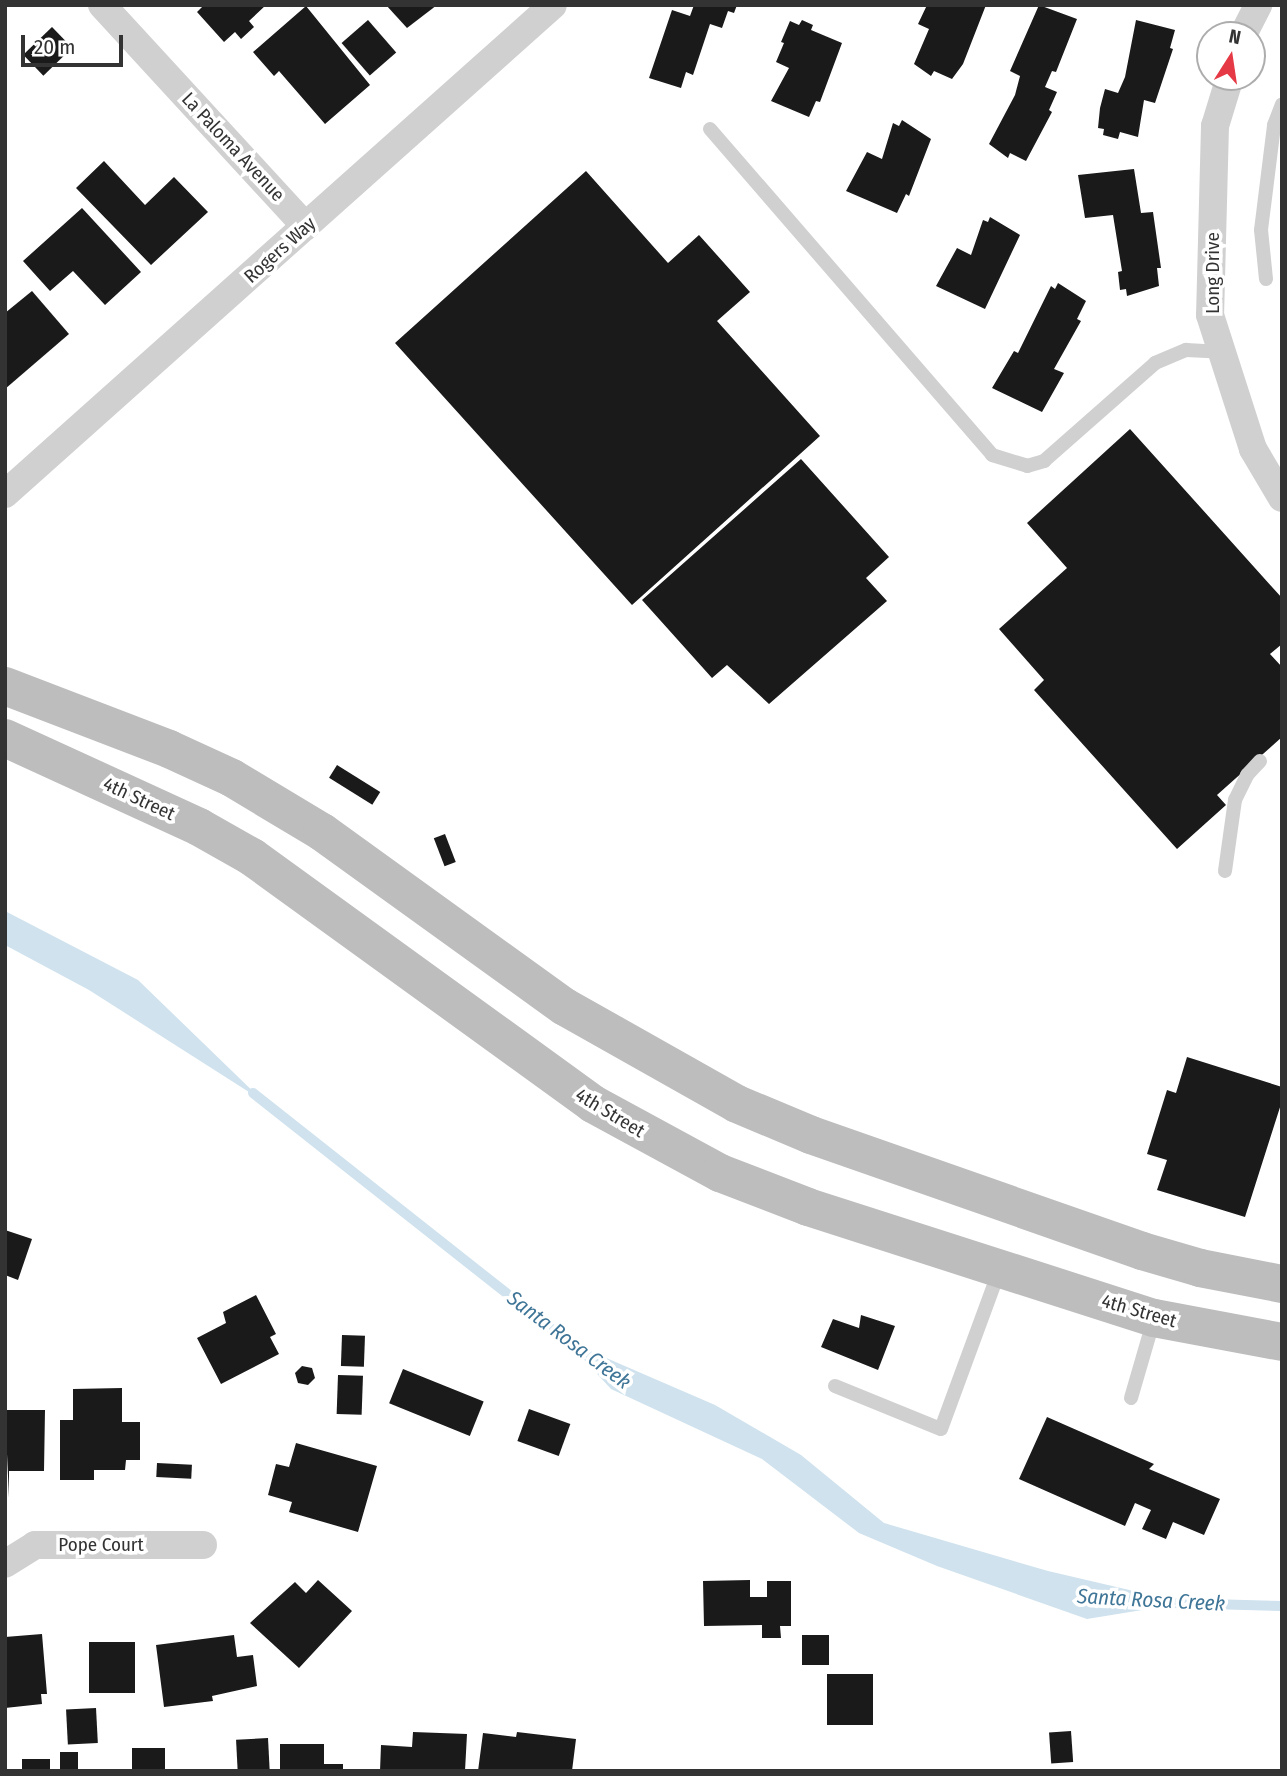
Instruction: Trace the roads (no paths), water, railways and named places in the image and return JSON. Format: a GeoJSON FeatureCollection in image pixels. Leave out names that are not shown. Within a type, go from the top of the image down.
{"type":"FeatureCollection","features":[{"type":"Feature","properties":{"kind":"main road"},"geometry":{"type":"LineString","coordinates":[[5,686],[169,748],[232,778],[322,832],[565,1007],[737,1104],[811,1135],[1142,1251],[1200,1268],[1282,1284]]}},
{"type":"Feature","properties":{"kind":"main road","name":"4th Street"},"geometry":{"type":"LineString","coordinates":[[5,738],[199,827],[251,857],[524,1057],[674,1151],[808,1207],[1154,1318],[1282,1342]]}},
{"type":"Feature","properties":{"kind":"street","name":"La Paloma Avenue"},"geometry":{"type":"LineString","coordinates":[[102,5],[306,227]]}},
{"type":"Feature","properties":{"kind":"street","name":"Rogers Way"},"geometry":{"type":"LineString","coordinates":[[5,494],[553,5]]}},
{"type":"Feature","properties":{"kind":"street"},"geometry":{"type":"LineString","coordinates":[[1250,21],[1258,5]]}},
{"type":"Feature","properties":{"kind":"street","name":"Long Drive"},"geometry":{"type":"LineString","coordinates":[[1226,91],[1215,126],[1210,315],[1253,449],[1282,498]]}},
{"type":"Feature","properties":{"kind":"street","name":"Pope Court"},"geometry":{"type":"LineString","coordinates":[[5,1564],[36,1545],[203,1545]]}},
{"type":"Feature","properties":{"kind":"lane"},"geometry":{"type":"LineString","coordinates":[[1266,279],[1261,230],[1274,125],[1282,104]]}},
{"type":"Feature","properties":{"kind":"lane"},"geometry":{"type":"LineString","coordinates":[[710,129],[992,455],[1027,466],[1044,461],[1155,363],[1186,350],[1222,352]]}},
{"type":"Feature","properties":{"kind":"lane"},"geometry":{"type":"LineString","coordinates":[[1225,871],[1235,800],[1247,775],[1261,761]]}},
{"type":"Feature","properties":{"kind":"lane"},"geometry":{"type":"LineString","coordinates":[[835,1385],[941,1429],[1000,1268]]}},
{"type":"Feature","properties":{"kind":"lane"},"geometry":{"type":"LineString","coordinates":[[1130,1398],[1154,1318]]}},
{"type":"Feature","properties":{"kind":"water"},"geometry":{"type":"Polygon","coordinates":[[[5,911],[138,980],[263,1101],[89,990],[5,945],[5,911]]]}},
{"type":"Feature","properties":{"kind":"water"},"geometry":{"type":"Polygon","coordinates":[[[567,1341],[715,1405],[801,1455],[884,1523],[1048,1571],[1185,1603],[1087,1619],[937,1566],[859,1533],[762,1459],[611,1389],[567,1341]]]}},
{"type":"Feature","properties":{"kind":"waterway","name":"Santa Rosa Creek"},"geometry":{"type":"LineString","coordinates":[[253,1093],[578,1350]]}},
{"type":"Feature","properties":{"kind":"waterway","name":"Santa Rosa Creek"},"geometry":{"type":"LineString","coordinates":[[1173,1603],[1282,1606]]}}]}
